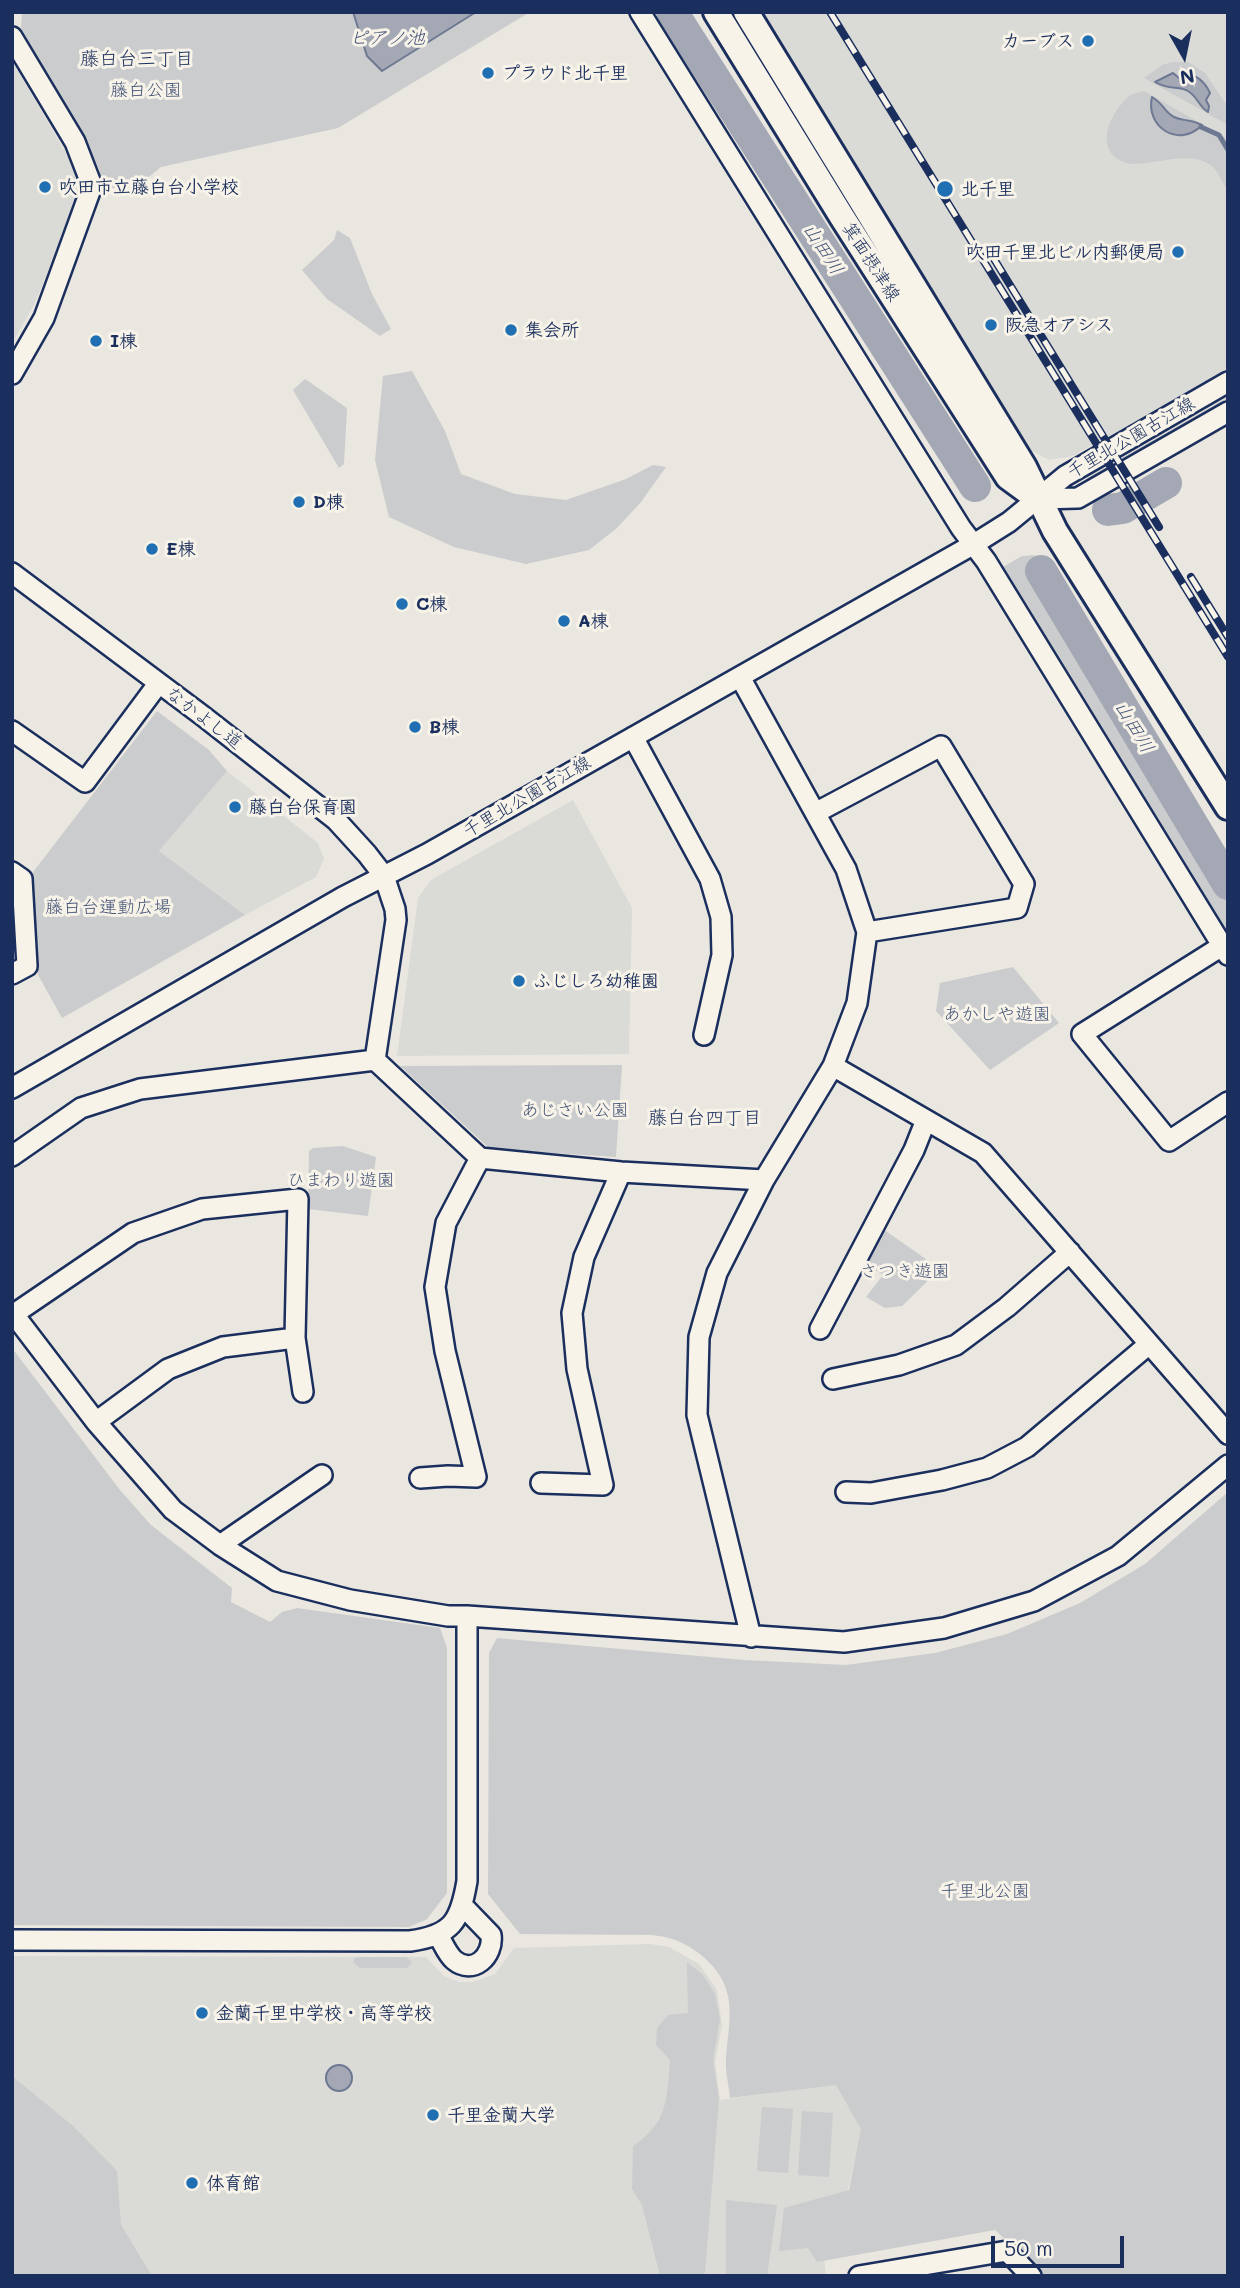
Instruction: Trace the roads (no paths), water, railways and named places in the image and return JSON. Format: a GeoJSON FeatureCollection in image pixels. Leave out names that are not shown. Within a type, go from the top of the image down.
{"type":"FeatureCollection","features":[{"type":"Feature","properties":{"kind":"main road","name":"箕面摂津線"},"geometry":{"type":"LineString","coordinates":[[716,12],[1008,477],[1038,499]]}},
{"type":"Feature","properties":{"kind":"main road","name":"箕面摂津線"},"geometry":{"type":"LineString","coordinates":[[747,12],[1024,467],[1055,531],[1228,807]]}},
{"type":"Feature","properties":{"kind":"street"},"geometry":{"type":"LineString","coordinates":[[639,12],[961,528],[974,544],[1225,951],[1082,1034],[1169,1140],[1228,1102]]}},
{"type":"Feature","properties":{"kind":"street"},"geometry":{"type":"LineString","coordinates":[[12,37],[75,142],[92,186],[44,318],[12,374]]}},
{"type":"Feature","properties":{"kind":"street","name":"千里北公園古江線"},"geometry":{"type":"LineString","coordinates":[[12,1088],[343,897],[974,544],[1009,522],[1065,476],[1228,382]]}},
{"type":"Feature","properties":{"kind":"street","name":"千里北公園古江線"},"geometry":{"type":"LineString","coordinates":[[1038,499],[1078,498],[1228,412]]}},
{"type":"Feature","properties":{"kind":"street","name":"なかよし道"},"geometry":{"type":"LineString","coordinates":[[12,573],[336,820],[384,876]]}},
{"type":"Feature","properties":{"kind":"street"},"geometry":{"type":"LineString","coordinates":[[740,677],[817,812],[846,869],[867,932],[857,1003],[833,1066],[764,1180],[717,1273],[699,1337],[697,1415],[751,1637]]}},
{"type":"Feature","properties":{"kind":"street"},"geometry":{"type":"LineString","coordinates":[[12,731],[86,782],[158,684]]}},
{"type":"Feature","properties":{"kind":"street"},"geometry":{"type":"LineString","coordinates":[[633,737],[710,879],[721,917],[722,955],[704,1035]]}},
{"type":"Feature","properties":{"kind":"street"},"geometry":{"type":"LineString","coordinates":[[817,812],[941,746],[1024,884],[1017,908],[867,932]]}},
{"type":"Feature","properties":{"kind":"street"},"geometry":{"type":"LineString","coordinates":[[12,872],[22,879],[27,966],[12,974]]}},
{"type":"Feature","properties":{"kind":"street"},"geometry":{"type":"LineString","coordinates":[[375,1060],[396,920],[384,876]]}},
{"type":"Feature","properties":{"kind":"street"},"geometry":{"type":"LineString","coordinates":[[12,1156],[81,1108],[140,1089],[375,1060]]}},
{"type":"Feature","properties":{"kind":"street"},"geometry":{"type":"LineString","coordinates":[[375,1060],[480,1158],[621,1172],[764,1180]]}},
{"type":"Feature","properties":{"kind":"street"},"geometry":{"type":"LineString","coordinates":[[833,1066],[983,1153],[1228,1434]]}},
{"type":"Feature","properties":{"kind":"street"},"geometry":{"type":"LineString","coordinates":[[820,1329],[914,1150],[926,1120]]}},
{"type":"Feature","properties":{"kind":"street"},"geometry":{"type":"LineString","coordinates":[[420,1478],[476,1477],[445,1351],[435,1287],[446,1223],[480,1158]]}},
{"type":"Feature","properties":{"kind":"street"},"geometry":{"type":"LineString","coordinates":[[541,1483],[603,1485],[577,1369],[572,1313],[584,1257],[621,1172]]}},
{"type":"Feature","properties":{"kind":"street"},"geometry":{"type":"LineString","coordinates":[[303,1392],[295,1338],[298,1199],[202,1209],[133,1233],[13,1313],[96,1422],[173,1510],[220,1545],[277,1581],[350,1600],[448,1616],[844,1642],[944,1628],[1034,1601],[1118,1556],[1228,1465]]}},
{"type":"Feature","properties":{"kind":"street"},"geometry":{"type":"LineString","coordinates":[[833,1379],[899,1365],[956,1345],[1007,1307],[1070,1252]]}},
{"type":"Feature","properties":{"kind":"street"},"geometry":{"type":"LineString","coordinates":[[96,1422],[168,1368],[223,1347],[295,1338]]}},
{"type":"Feature","properties":{"kind":"street"},"geometry":{"type":"LineString","coordinates":[[846,1492],[871,1493],[942,1480],[987,1468],[1027,1447],[1148,1345]]}},
{"type":"Feature","properties":{"kind":"street"},"geometry":{"type":"LineString","coordinates":[[220,1545],[322,1475]]}},
{"type":"Feature","properties":{"kind":"street"},"geometry":{"type":"LineString","coordinates":[[12,1940],[410,1941],[438,1936],[453,1924],[463,1906],[467,1881],[467,1616]]}},
{"type":"Feature","properties":{"kind":"street"},"geometry":{"type":"LineString","coordinates":[[438,1936],[455,1960],[469,1966],[483,1961],[491,1950],[491,1936],[463,1906]]}},
{"type":"Feature","properties":{"kind":"street"},"geometry":{"type":"LineString","coordinates":[[859,2276],[1007,2250],[1031,2276]]}},
{"type":"Feature","properties":{"kind":"water","name":"ピアノ池"},"geometry":{"type":"Polygon","coordinates":[[[353,12],[476,12],[382,71],[367,56],[353,12]]]}},
{"type":"Feature","properties":{"kind":"water"},"geometry":{"type":"Polygon","coordinates":[[[1173,73],[1179,78],[1185,73],[1189,74],[1203,82],[1210,93],[1206,100],[1208,112],[1188,91],[1155,82],[1173,73]]]}},
{"type":"Feature","properties":{"kind":"water"},"geometry":{"type":"Polygon","coordinates":[[[1152,97],[1174,117],[1202,125],[1184,135],[1174,135],[1166,131],[1154,117],[1152,97]]]}},
{"type":"Feature","properties":{"kind":"water"},"geometry":{"type":"Polygon","coordinates":[[[339,2065],[348,2069],[352,2078],[348,2087],[339,2091],[330,2087],[326,2078],[330,2069],[339,2065]]]}},
{"type":"Feature","properties":{"kind":"waterway","name":"山田川"},"geometry":{"type":"LineString","coordinates":[[672,12],[975,486]]}},
{"type":"Feature","properties":{"kind":"waterway"},"geometry":{"type":"LineString","coordinates":[[1201,127],[1219,135],[1228,150]]}},
{"type":"Feature","properties":{"kind":"waterway"},"geometry":{"type":"LineString","coordinates":[[1108,510],[1123,508],[1166,483]]}},
{"type":"Feature","properties":{"kind":"waterway","name":"山田川"},"geometry":{"type":"LineString","coordinates":[[1041,571],[1228,884]]}},
{"type":"Feature","properties":{"kind":"railway"},"geometry":{"type":"LineString","coordinates":[[830,12],[1228,657]]}},
{"type":"Feature","properties":{"kind":"railway"},"geometry":{"type":"LineString","coordinates":[[994,259],[1159,527]]}},
{"type":"Feature","properties":{"kind":"railway"},"geometry":{"type":"LineString","coordinates":[[1191,577],[1228,637]]}},
{"type":"Feature","properties":{"kind":"place","name":"カーブス"},"geometry":{"type":"Point","coordinates":[1088,41]}},
{"type":"Feature","properties":{"kind":"place","name":"プラウド北千里"},"geometry":{"type":"Point","coordinates":[488,73]}},
{"type":"Feature","properties":{"kind":"place","name":"吹田市立藤白台小学校"},"geometry":{"type":"Point","coordinates":[45,187]}},
{"type":"Feature","properties":{"kind":"place","name":"北千里"},"geometry":{"type":"Point","coordinates":[945,189]}},
{"type":"Feature","properties":{"kind":"place","name":"吹田千里北ビル内郵便局"},"geometry":{"type":"Point","coordinates":[1178,252]}},
{"type":"Feature","properties":{"kind":"place","name":"阪急オアシス"},"geometry":{"type":"Point","coordinates":[991,325]}},
{"type":"Feature","properties":{"kind":"place","name":"集会所"},"geometry":{"type":"Point","coordinates":[511,330]}},
{"type":"Feature","properties":{"kind":"place","name":"I棟"},"geometry":{"type":"Point","coordinates":[96,341]}},
{"type":"Feature","properties":{"kind":"place","name":"D棟"},"geometry":{"type":"Point","coordinates":[299,502]}},
{"type":"Feature","properties":{"kind":"place","name":"E棟"},"geometry":{"type":"Point","coordinates":[152,549]}},
{"type":"Feature","properties":{"kind":"place","name":"C棟"},"geometry":{"type":"Point","coordinates":[402,604]}},
{"type":"Feature","properties":{"kind":"place","name":"A棟"},"geometry":{"type":"Point","coordinates":[564,621]}},
{"type":"Feature","properties":{"kind":"place","name":"B棟"},"geometry":{"type":"Point","coordinates":[415,727]}},
{"type":"Feature","properties":{"kind":"place","name":"藤白台保育園"},"geometry":{"type":"Point","coordinates":[235,807]}},
{"type":"Feature","properties":{"kind":"place","name":"ふじしろ幼稚園"},"geometry":{"type":"Point","coordinates":[519,981]}},
{"type":"Feature","properties":{"kind":"place","name":"金蘭千里中学校・高等学校"},"geometry":{"type":"Point","coordinates":[202,2013]}},
{"type":"Feature","properties":{"kind":"place","name":"千里金蘭大学"},"geometry":{"type":"Point","coordinates":[433,2115]}},
{"type":"Feature","properties":{"kind":"place","name":"体育館"},"geometry":{"type":"Point","coordinates":[192,2183]}},
{"type":"Feature","properties":{"kind":"district","name":"藤白台三丁目"},"geometry":{"type":"Point","coordinates":[137,59]}},
{"type":"Feature","properties":{"kind":"district","name":"藤白台四丁目"},"geometry":{"type":"Point","coordinates":[705,1118]}},
{"type":"Feature","properties":{"kind":"park label","name":"藤白公園"},"geometry":{"type":"Point","coordinates":[146,90]}},
{"type":"Feature","properties":{"kind":"park label","name":"藤白台運動広場"},"geometry":{"type":"Point","coordinates":[108,907]}},
{"type":"Feature","properties":{"kind":"park label","name":"あかしや遊園"},"geometry":{"type":"Point","coordinates":[997,1014]}},
{"type":"Feature","properties":{"kind":"park label","name":"あじさい公園"},"geometry":{"type":"Point","coordinates":[575,1110]}},
{"type":"Feature","properties":{"kind":"park label","name":"ひまわり遊園"},"geometry":{"type":"Point","coordinates":[341,1180]}},
{"type":"Feature","properties":{"kind":"park label","name":"さつき遊園"},"geometry":{"type":"Point","coordinates":[905,1271]}},
{"type":"Feature","properties":{"kind":"park label","name":"千里北公園"},"geometry":{"type":"Point","coordinates":[985,1891]}}]}
